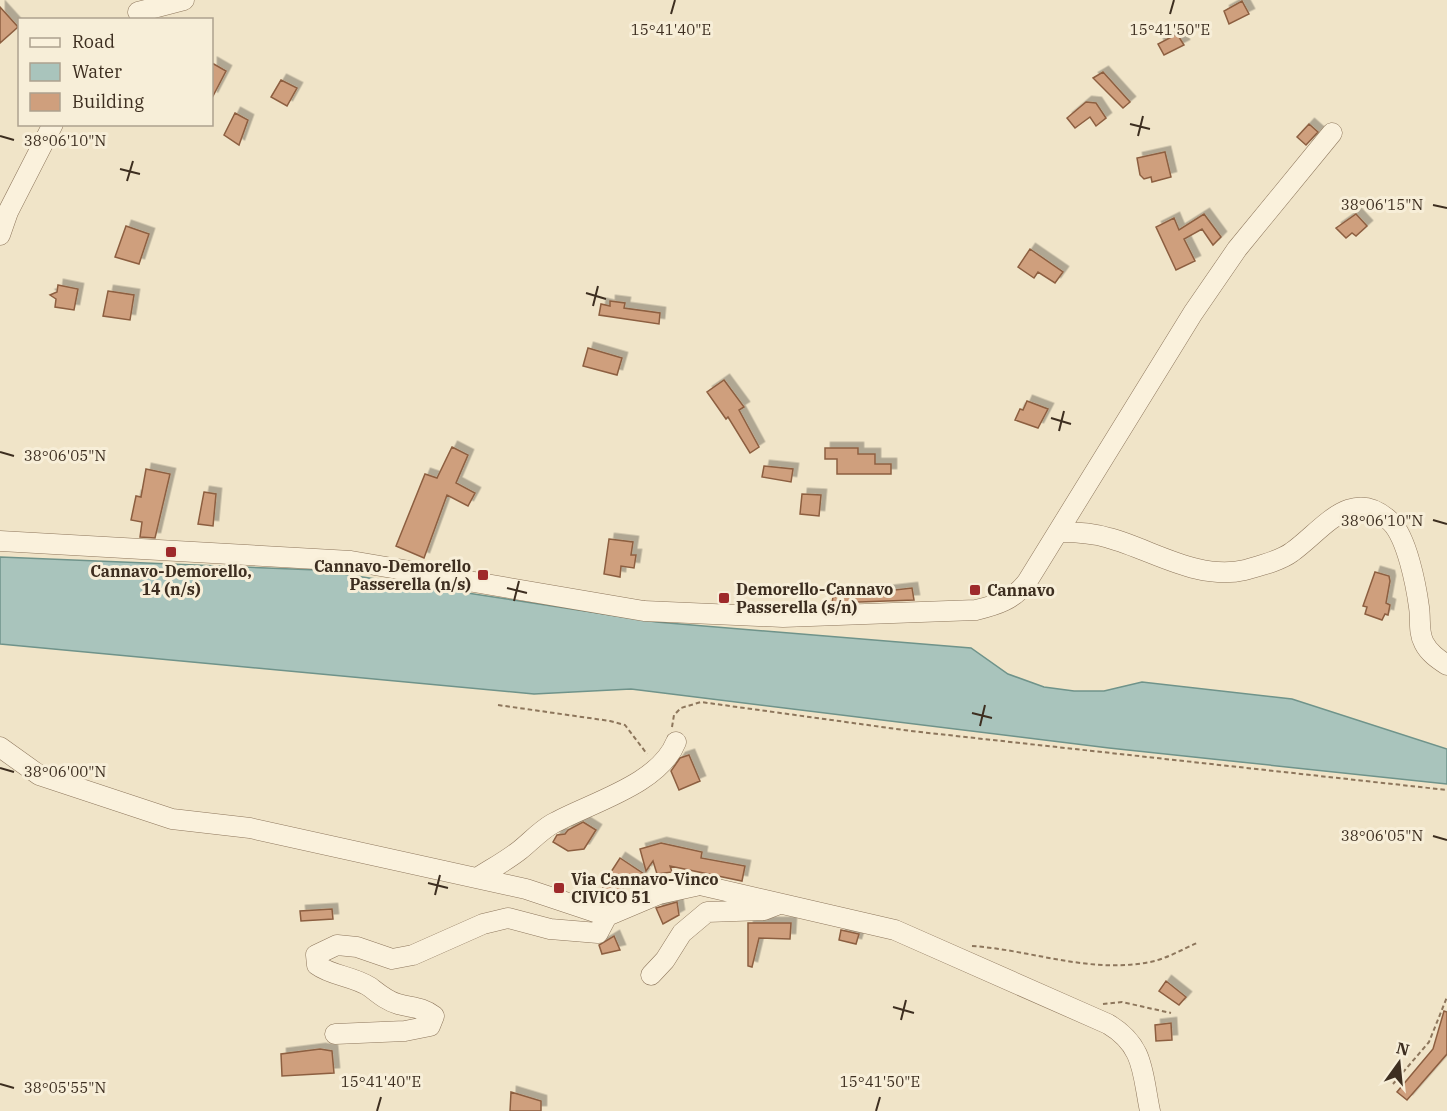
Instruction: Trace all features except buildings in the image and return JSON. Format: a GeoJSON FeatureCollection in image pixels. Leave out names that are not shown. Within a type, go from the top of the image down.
{"type":"FeatureCollection","features":[{"type":"Feature","properties":{"kind":"street"},"geometry":{"type":"LineString","coordinates":[[136,11],[184,0]]}},
{"type":"Feature","properties":{"kind":"street"},"geometry":{"type":"LineString","coordinates":[[0,235],[8,212],[52,126]]}},
{"type":"Feature","properties":{"kind":"street"},"geometry":{"type":"LineString","coordinates":[[0,541],[351,561],[644,611],[783,617],[976,610],[1000,604],[1018,593],[1027,582],[1060,532],[1193,313],[1237,249],[1332,133]]}},
{"type":"Feature","properties":{"kind":"street"},"geometry":{"type":"LineString","coordinates":[[1060,532],[1083,532],[1110,538],[1185,566],[1232,573],[1290,554],[1347,509],[1363,506],[1377,511],[1392,523],[1406,550],[1419,607],[1420,634],[1425,646],[1447,665]]}},
{"type":"Feature","properties":{"kind":"street"},"geometry":{"type":"LineString","coordinates":[[477,878],[519,851],[550,825],[612,796],[649,774],[672,753],[676,742]]}},
{"type":"Feature","properties":{"kind":"street"},"geometry":{"type":"LineString","coordinates":[[0,747],[39,775],[172,819],[250,828],[477,878],[526,889],[607,916]]}},
{"type":"Feature","properties":{"kind":"street"},"geometry":{"type":"LineString","coordinates":[[335,1034],[405,1031],[430,1026],[434,1016],[423,1008],[397,1004],[377,994],[369,987],[325,970],[317,964],[316,955],[337,945],[357,946],[392,959],[413,955],[483,924],[508,918],[550,929],[587,934],[598,933],[607,916],[659,894],[700,885],[895,930],[1076,1010],[1126,1035],[1137,1051],[1150,1111]]}},
{"type":"Feature","properties":{"kind":"street"},"geometry":{"type":"LineString","coordinates":[[651,975],[665,960],[682,933],[707,912],[730,913],[764,910],[780,904]]}},
{"type":"Feature","properties":{"kind":"path"},"geometry":{"type":"LineString","coordinates":[[676,742],[671,721],[674,715],[681,708],[700,702],[911,731],[1447,790]]}},
{"type":"Feature","properties":{"kind":"path"},"geometry":{"type":"LineString","coordinates":[[498,705],[625,725],[651,763],[649,774]]}},
{"type":"Feature","properties":{"kind":"path"},"geometry":{"type":"LineString","coordinates":[[969,945],[1064,963],[1112,964],[1152,962],[1197,943]]}},
{"type":"Feature","properties":{"kind":"path"},"geometry":{"type":"LineString","coordinates":[[1393,1084],[1430,1042],[1447,997]]}},
{"type":"Feature","properties":{"kind":"path"},"geometry":{"type":"LineString","coordinates":[[1076,1010],[1095,1004],[1122,1002],[1171,1013]]}},
{"type":"Feature","properties":{"kind":"water"},"geometry":{"type":"Polygon","coordinates":[[[0,557],[317,570],[656,622],[971,648],[1008,674],[1044,687],[1074,691],[1104,691],[1142,682],[1292,699],[1447,749],[1447,784],[1109,748],[631,689],[534,694],[0,644],[0,557]]]}},
{"type":"Feature","properties":{"kind":"place","name":"Cannavo-Demorello, 14 (n/s)"},"geometry":{"type":"Point","coordinates":[171,552]}},
{"type":"Feature","properties":{"kind":"place","name":"Cannavo-Demorello Passerella (n/s)"},"geometry":{"type":"Point","coordinates":[483,575]}},
{"type":"Feature","properties":{"kind":"place","name":"Cannavo"},"geometry":{"type":"Point","coordinates":[975,590]}},
{"type":"Feature","properties":{"kind":"place","name":"Demorello-Cannavo Passerella (s/n)"},"geometry":{"type":"Point","coordinates":[724,598]}},
{"type":"Feature","properties":{"kind":"place","name":"Via Cannavo-Vinco CIVICO 51"},"geometry":{"type":"Point","coordinates":[559,888]}}]}
